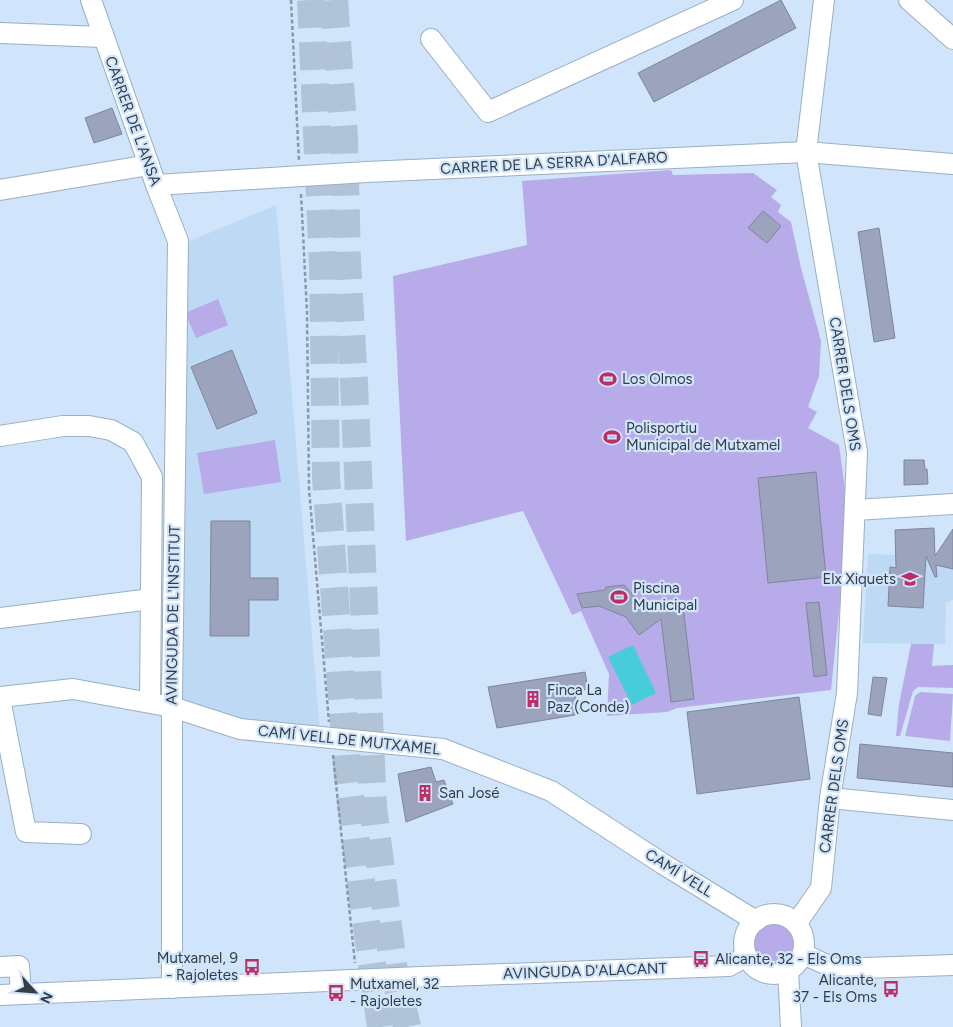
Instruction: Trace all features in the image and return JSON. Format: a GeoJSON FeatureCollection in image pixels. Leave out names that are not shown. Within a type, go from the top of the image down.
{"type":"FeatureCollection","features":[{"type":"Feature","properties":{"kind":"street","name":"CARRER DE L'ANSA"},"geometry":{"type":"LineString","coordinates":[[91,0],[156,185],[178,241]]}},
{"type":"Feature","properties":{"kind":"street"},"geometry":{"type":"LineString","coordinates":[[431,39],[488,112],[733,0]]}},
{"type":"Feature","properties":{"kind":"street","name":"CARRER DELS OMS"},"geometry":{"type":"LineString","coordinates":[[796,924],[820,888],[830,798],[847,693],[857,452],[806,152],[824,0]]}},
{"type":"Feature","properties":{"kind":"street"},"geometry":{"type":"LineString","coordinates":[[909,0],[953,39]]}},
{"type":"Feature","properties":{"kind":"street"},"geometry":{"type":"LineString","coordinates":[[0,33],[103,37]]}},
{"type":"Feature","properties":{"kind":"street","name":"CARRER DE LA SERRA D'ALFARO"},"geometry":{"type":"LineString","coordinates":[[156,185],[300,176],[806,152],[953,164]]}},
{"type":"Feature","properties":{"kind":"street"},"geometry":{"type":"LineString","coordinates":[[0,190],[149,165]]}},
{"type":"Feature","properties":{"kind":"street","name":"AVINGUDA DE L'INSTITUT"},"geometry":{"type":"LineString","coordinates":[[172,988],[172,707],[178,241]]}},
{"type":"Feature","properties":{"kind":"street"},"geometry":{"type":"LineString","coordinates":[[0,436],[63,426],[89,426],[111,430],[133,442],[152,477],[150,702]]}},
{"type":"Feature","properties":{"kind":"street"},"geometry":{"type":"LineString","coordinates":[[855,510],[953,504]]}},
{"type":"Feature","properties":{"kind":"street"},"geometry":{"type":"LineString","coordinates":[[0,618],[151,599]]}},
{"type":"Feature","properties":{"kind":"street","name":"CAMÍ VELL DE MUTXAMEL"},"geometry":{"type":"LineString","coordinates":[[0,698],[73,689],[172,707],[240,729],[443,749],[551,791],[603,824]]}},
{"type":"Feature","properties":{"kind":"street"},"geometry":{"type":"LineString","coordinates":[[0,698],[7,770],[26,832],[81,834]]}},
{"type":"Feature","properties":{"kind":"street"},"geometry":{"type":"LineString","coordinates":[[830,798],[953,810]]}},
{"type":"Feature","properties":{"kind":"street","name":"CAMÍ VELL"},"geometry":{"type":"LineString","coordinates":[[603,824],[663,864],[756,921]]}},
{"type":"Feature","properties":{"kind":"street"},"geometry":{"type":"LineString","coordinates":[[781,915],[789,918],[796,924],[804,938],[803,954],[798,962],[788,971],[776,974],[759,970],[752,964],[747,956],[745,937],[749,928],[756,921],[763,916],[781,915]]}},
{"type":"Feature","properties":{"kind":"street"},"geometry":{"type":"LineString","coordinates":[[803,954],[836,970],[953,965]]}},
{"type":"Feature","properties":{"kind":"street","name":"AVINGUDA D'ALACANT"},"geometry":{"type":"LineString","coordinates":[[0,995],[729,966],[747,956]]}},
{"type":"Feature","properties":{"kind":"street"},"geometry":{"type":"LineString","coordinates":[[0,967],[19,966],[21,994]]}},
{"type":"Feature","properties":{"kind":"street"},"geometry":{"type":"LineString","coordinates":[[788,971],[791,1027]]}},
{"type":"Feature","properties":{"kind":"path"},"geometry":{"type":"LineString","coordinates":[[290,0],[307,312],[309,489],[331,738],[357,980]]}},
{"type":"Feature","properties":{"kind":"shaded area","name":"Polisportiu Municipal de Mutxamel"},"geometry":{"type":"Polygon","coordinates":[[[671,170],[673,175],[753,173],[777,190],[771,197],[781,205],[778,212],[791,222],[801,268],[821,341],[819,376],[808,407],[817,412],[808,428],[839,445],[845,489],[846,543],[831,690],[677,708],[667,712],[607,716],[609,674],[581,611],[572,615],[523,511],[406,541],[393,276],[527,245],[522,181],[671,170]]]}},
{"type":"Feature","properties":{"kind":"shaded area"},"geometry":{"type":"Polygon","coordinates":[[[276,205],[320,733],[231,719],[174,699],[185,243],[276,205]]]}},
{"type":"Feature","properties":{"kind":"shaded area"},"geometry":{"type":"Polygon","coordinates":[[[218,299],[228,325],[196,338],[185,313],[218,299]]]}},
{"type":"Feature","properties":{"kind":"shaded area"},"geometry":{"type":"Polygon","coordinates":[[[275,440],[281,482],[204,494],[197,453],[275,440]]]}},
{"type":"Feature","properties":{"kind":"shaded area","name":"Elx Xiquets"},"geometry":{"type":"Polygon","coordinates":[[[953,543],[953,600],[946,603],[945,644],[863,643],[868,554],[927,556],[933,559],[941,548],[953,543]]]}},
{"type":"Feature","properties":{"kind":"shaded area"},"geometry":{"type":"Polygon","coordinates":[[[911,644],[934,644],[932,666],[953,665],[953,688],[918,687],[913,691],[900,736],[896,736],[899,704],[911,644]]]}},
{"type":"Feature","properties":{"kind":"shaded area"},"geometry":{"type":"Polygon","coordinates":[[[920,692],[953,694],[950,741],[905,736],[915,696],[920,692]]]}},
{"type":"Feature","properties":{"kind":"shaded area"},"geometry":{"type":"Polygon","coordinates":[[[780,921],[784,922],[794,931],[797,935],[797,953],[788,963],[780,967],[770,967],[762,963],[753,953],[752,939],[756,931],[766,922],[780,921]]]}},
{"type":"Feature","properties":{"kind":"water"},"geometry":{"type":"Polygon","coordinates":[[[633,645],[656,693],[632,705],[608,657],[633,645]]]}},
{"type":"Feature","properties":{"kind":"building"},"geometry":{"type":"Polygon","coordinates":[[[781,0],[796,28],[654,102],[638,73],[781,0]]]}},
{"type":"Feature","properties":{"kind":"building"},"geometry":{"type":"Polygon","coordinates":[[[112,108],[122,134],[94,143],[85,118],[112,108]]]}},
{"type":"Feature","properties":{"kind":"building"},"geometry":{"type":"Polygon","coordinates":[[[763,211],[781,226],[767,243],[748,228],[763,211]]]}},
{"type":"Feature","properties":{"kind":"building"},"geometry":{"type":"Polygon","coordinates":[[[879,228],[895,338],[874,342],[858,232],[879,228]]]}},
{"type":"Feature","properties":{"kind":"building"},"geometry":{"type":"Polygon","coordinates":[[[232,350],[257,413],[217,429],[191,367],[232,350]]]}},
{"type":"Feature","properties":{"kind":"building"},"geometry":{"type":"Polygon","coordinates":[[[904,460],[924,460],[928,484],[904,485],[904,460]]]}},
{"type":"Feature","properties":{"kind":"building"},"geometry":{"type":"Polygon","coordinates":[[[816,472],[826,577],[768,583],[758,478],[816,472]]]}},
{"type":"Feature","properties":{"kind":"building"},"geometry":{"type":"Polygon","coordinates":[[[211,521],[250,521],[250,578],[278,578],[278,600],[249,600],[249,636],[210,636],[211,521]]]}},
{"type":"Feature","properties":{"kind":"building"},"geometry":{"type":"Polygon","coordinates":[[[934,528],[935,556],[953,529],[953,569],[936,565],[937,577],[935,577],[926,556],[923,608],[888,606],[890,567],[896,568],[895,530],[934,528]]]}},
{"type":"Feature","properties":{"kind":"building"},"geometry":{"type":"Polygon","coordinates":[[[624,585],[647,611],[683,606],[694,699],[671,702],[661,619],[639,635],[626,617],[599,606],[582,608],[577,594],[624,585]]]}},
{"type":"Feature","properties":{"kind":"building"},"geometry":{"type":"Polygon","coordinates":[[[819,602],[827,675],[814,677],[806,603],[819,602]]]}},
{"type":"Feature","properties":{"kind":"building","name":"Finca La Paz (Conde)"},"geometry":{"type":"Polygon","coordinates":[[[585,672],[588,689],[576,691],[575,715],[497,728],[488,687],[585,672]]]}},
{"type":"Feature","properties":{"kind":"building"},"geometry":{"type":"Polygon","coordinates":[[[873,677],[887,678],[881,716],[868,714],[873,677]]]}},
{"type":"Feature","properties":{"kind":"building"},"geometry":{"type":"Polygon","coordinates":[[[799,697],[810,779],[697,794],[687,712],[799,697]]]}},
{"type":"Feature","properties":{"kind":"building"},"geometry":{"type":"Polygon","coordinates":[[[860,744],[953,753],[953,787],[857,778],[860,744]]]}},
{"type":"Feature","properties":{"kind":"building","name":"San José"},"geometry":{"type":"Polygon","coordinates":[[[431,767],[436,782],[444,780],[453,804],[406,822],[398,774],[431,767]]]}},
{"type":"Feature","properties":{"kind":"tunnel"},"geometry":{"type":"LineString","coordinates":[[311,0],[323,266],[326,477],[348,779],[381,1027]]}},
{"type":"Feature","properties":{"kind":"tunnel"},"geometry":{"type":"LineString","coordinates":[[334,0],[344,138],[347,261],[373,807],[393,965],[407,1027]]}},
{"type":"Feature","properties":{"kind":"place","name":"Los Olmos"},"geometry":{"type":"Point","coordinates":[608,379]}},
{"type":"Feature","properties":{"kind":"place","name":"Polisportiu Municipal de Mutxamel"},"geometry":{"type":"Point","coordinates":[612,437]}},
{"type":"Feature","properties":{"kind":"place","name":"Elx Xiquets"},"geometry":{"type":"Point","coordinates":[910,579]}},
{"type":"Feature","properties":{"kind":"place","name":"Piscina Municipal"},"geometry":{"type":"Point","coordinates":[619,597]}},
{"type":"Feature","properties":{"kind":"place","name":"Finca La Paz (Conde)"},"geometry":{"type":"Point","coordinates":[533,699]}},
{"type":"Feature","properties":{"kind":"place","name":"San José"},"geometry":{"type":"Point","coordinates":[425,793]}},
{"type":"Feature","properties":{"kind":"place","name":"Alicante, 32 - Els Oms"},"geometry":{"type":"Point","coordinates":[701,959]}},
{"type":"Feature","properties":{"kind":"place","name":"Mutxamel, 9 - Rajoletes"},"geometry":{"type":"Point","coordinates":[252,967]}},
{"type":"Feature","properties":{"kind":"place","name":"Alicante, 37 - Els Oms"},"geometry":{"type":"Point","coordinates":[891,989]}},
{"type":"Feature","properties":{"kind":"place","name":"Mutxamel, 32 - Rajoletes"},"geometry":{"type":"Point","coordinates":[336,993]}}]}
